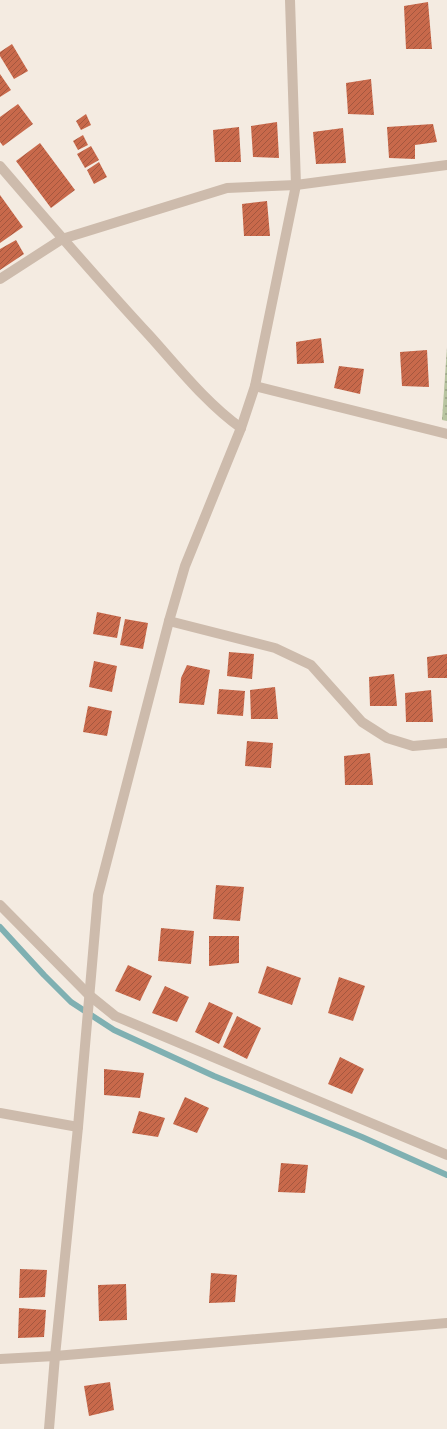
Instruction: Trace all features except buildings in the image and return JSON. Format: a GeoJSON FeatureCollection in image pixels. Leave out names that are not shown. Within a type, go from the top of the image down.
{"type":"FeatureCollection","features":[{"type":"Feature","properties":{"kind":"street"},"geometry":{"type":"LineString","coordinates":[[49,1429],[78,1127],[98,895],[169,621],[186,566],[241,428],[255,386],[296,185],[290,0]]}},
{"type":"Feature","properties":{"kind":"street"},"geometry":{"type":"LineString","coordinates":[[0,279],[62,239],[227,188],[296,185],[447,165]]}},
{"type":"Feature","properties":{"kind":"street"},"geometry":{"type":"LineString","coordinates":[[0,166],[62,239],[194,386],[229,419],[241,428]]}},
{"type":"Feature","properties":{"kind":"street"},"geometry":{"type":"LineString","coordinates":[[255,386],[447,434]]}},
{"type":"Feature","properties":{"kind":"street"},"geometry":{"type":"LineString","coordinates":[[169,621],[275,648],[311,665],[362,722],[387,738],[413,746],[447,743]]}},
{"type":"Feature","properties":{"kind":"street"},"geometry":{"type":"LineString","coordinates":[[0,905],[88,1000],[115,1016],[447,1155]]}},
{"type":"Feature","properties":{"kind":"street"},"geometry":{"type":"LineString","coordinates":[[0,1113],[78,1127]]}},
{"type":"Feature","properties":{"kind":"street"},"geometry":{"type":"LineString","coordinates":[[0,1359],[55,1356],[447,1323]]}},
{"type":"Feature","properties":{"kind":"green space"},"geometry":{"type":"Polygon","coordinates":[[[447,347],[447,421],[442,420],[447,347]]]}},
{"type":"Feature","properties":{"kind":"waterway"},"geometry":{"type":"LineString","coordinates":[[0,927],[71,1002],[114,1030],[214,1076],[362,1137],[447,1175]]}}]}
